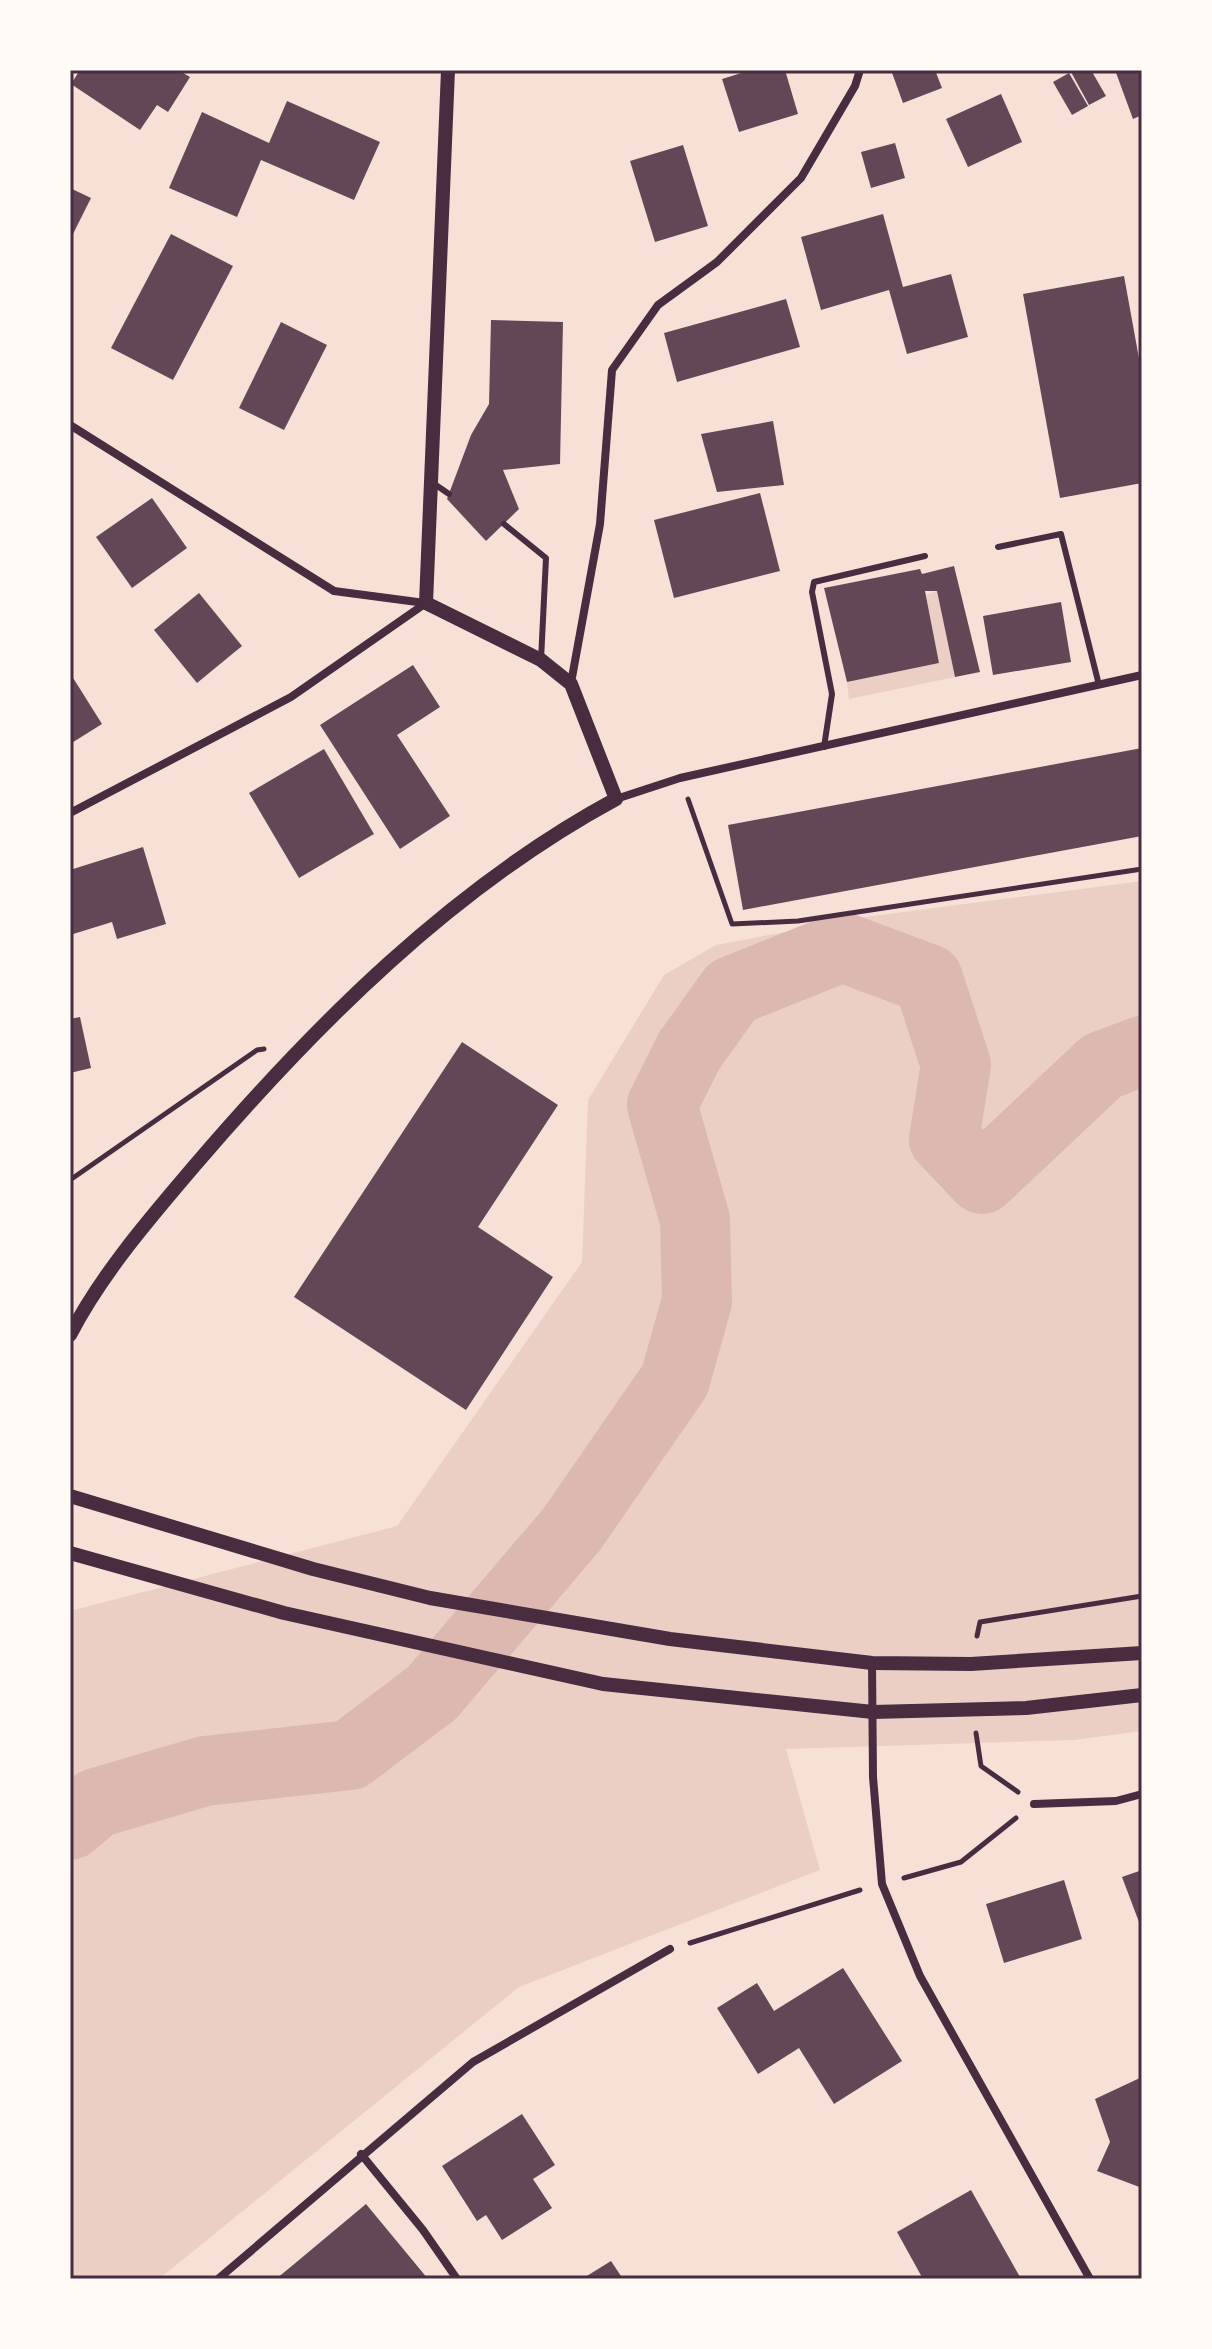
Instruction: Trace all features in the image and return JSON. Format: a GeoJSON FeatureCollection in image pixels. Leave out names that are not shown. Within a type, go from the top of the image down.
{"type":"FeatureCollection","features":[{"type":"Feature","properties":{"kind":"street"},"geometry":{"type":"LineString","coordinates":[[426,603],[448,70]]}},
{"type":"Feature","properties":{"kind":"street"},"geometry":{"type":"LineString","coordinates":[[571,684],[600,524],[612,370],[658,305],[717,262],[801,178],[855,86],[860,70]]}},
{"type":"Feature","properties":{"kind":"street"},"geometry":{"type":"LineString","coordinates":[[70,425],[334,591],[426,603],[541,660],[571,684],[616,799]]}},
{"type":"Feature","properties":{"kind":"street"},"geometry":{"type":"LineString","coordinates":[[70,813],[291,697],[426,603]]}},
{"type":"Feature","properties":{"kind":"street"},"geometry":{"type":"LineString","coordinates":[[70,1335],[141,1229],[303,1046],[454,908],[529,851],[616,799],[680,778],[1142,675]]}},
{"type":"Feature","properties":{"kind":"street"},"geometry":{"type":"LineString","coordinates":[[70,1496],[313,1569],[430,1598],[670,1639],[872,1663],[971,1664],[1142,1653]]}},
{"type":"Feature","properties":{"kind":"street"},"geometry":{"type":"LineString","coordinates":[[70,1553],[284,1613],[603,1684],[873,1712],[1026,1708],[1142,1695]]}},
{"type":"Feature","properties":{"kind":"street"},"geometry":{"type":"LineString","coordinates":[[872,1663],[873,1777],[882,1884],[920,1976],[1090,2279]]}},
{"type":"Feature","properties":{"kind":"street"},"geometry":{"type":"LineString","coordinates":[[1034,1804],[1116,1801],[1142,1794]]}},
{"type":"Feature","properties":{"kind":"street"},"geometry":{"type":"LineString","coordinates":[[218,2279],[361,2154],[473,2062],[670,1949]]}},
{"type":"Feature","properties":{"kind":"street"},"geometry":{"type":"LineString","coordinates":[[361,2154],[423,2230],[457,2279]]}},
{"type":"Feature","properties":{"kind":"lane"},"geometry":{"type":"LineString","coordinates":[[433,483],[449,494]]}},
{"type":"Feature","properties":{"kind":"lane"},"geometry":{"type":"LineString","coordinates":[[504,524],[546,558],[541,660]]}},
{"type":"Feature","properties":{"kind":"lane"},"geometry":{"type":"LineString","coordinates":[[998,547],[1061,534],[1099,685]]}},
{"type":"Feature","properties":{"kind":"lane"},"geometry":{"type":"LineString","coordinates":[[824,747],[832,694],[812,592],[814,582],[925,556]]}},
{"type":"Feature","properties":{"kind":"path"},"geometry":{"type":"LineString","coordinates":[[680,778],[732,924],[798,921],[1142,869]]}},
{"type":"Feature","properties":{"kind":"path"},"geometry":{"type":"LineString","coordinates":[[70,1180],[257,1050],[303,1046]]}},
{"type":"Feature","properties":{"kind":"path"},"geometry":{"type":"LineString","coordinates":[[971,1664],[980,1622],[1142,1596]]}},
{"type":"Feature","properties":{"kind":"path"},"geometry":{"type":"LineString","coordinates":[[670,1949],[961,1862],[1034,1804],[981,1766],[971,1709]]}},
{"type":"Feature","properties":{"kind":"shaded area"},"geometry":{"type":"Polygon","coordinates":[[[937,591],[955,677],[849,699],[847,682],[939,663],[926,595],[937,591]]]}},
{"type":"Feature","properties":{"kind":"shaded area"},"geometry":{"type":"Polygon","coordinates":[[[1142,881],[1142,1731],[1074,1740],[786,1749],[820,1870],[519,1987],[159,2279],[70,2279],[70,1611],[397,1526],[582,1262],[588,1100],[664,975],[716,945],[865,917],[1142,881]]]}},
{"type":"Feature","properties":{"kind":"building"},"geometry":{"type":"Polygon","coordinates":[[[80,70],[178,70],[190,77],[168,112],[157,105],[140,130],[71,84],[80,70]]]}},
{"type":"Feature","properties":{"kind":"building"},"geometry":{"type":"Polygon","coordinates":[[[751,70],[785,70],[798,114],[739,132],[722,79],[751,70]]]}},
{"type":"Feature","properties":{"kind":"building"},"geometry":{"type":"Polygon","coordinates":[[[891,70],[935,70],[942,88],[903,103],[891,70]]]}},
{"type":"Feature","properties":{"kind":"building"},"geometry":{"type":"Polygon","coordinates":[[[1091,70],[1106,96],[1089,105],[1071,72],[1091,70]]]}},
{"type":"Feature","properties":{"kind":"building"},"geometry":{"type":"Polygon","coordinates":[[[1115,70],[1142,70],[1142,115],[1133,119],[1115,70]]]}},
{"type":"Feature","properties":{"kind":"building"},"geometry":{"type":"Polygon","coordinates":[[[1069,73],[1088,106],[1072,115],[1053,82],[1069,73]]]}},
{"type":"Feature","properties":{"kind":"building"},"geometry":{"type":"Polygon","coordinates":[[[1001,94],[1022,142],[968,167],[946,119],[1001,94]]]}},
{"type":"Feature","properties":{"kind":"building"},"geometry":{"type":"Polygon","coordinates":[[[287,101],[380,142],[354,200],[261,160],[237,217],[169,188],[202,112],[269,143],[287,101]]]}},
{"type":"Feature","properties":{"kind":"building"},"geometry":{"type":"Polygon","coordinates":[[[895,143],[905,178],[871,188],[861,152],[895,143]]]}},
{"type":"Feature","properties":{"kind":"building"},"geometry":{"type":"Polygon","coordinates":[[[683,145],[708,226],[655,242],[630,161],[683,145]]]}},
{"type":"Feature","properties":{"kind":"building"},"geometry":{"type":"Polygon","coordinates":[[[70,188],[91,198],[70,240],[70,188]]]}},
{"type":"Feature","properties":{"kind":"building"},"geometry":{"type":"Polygon","coordinates":[[[883,214],[903,287],[951,274],[968,337],[907,354],[889,290],[821,310],[801,237],[883,214]]]}},
{"type":"Feature","properties":{"kind":"building"},"geometry":{"type":"Polygon","coordinates":[[[171,234],[233,266],[173,380],[111,348],[171,234]]]}},
{"type":"Feature","properties":{"kind":"building"},"geometry":{"type":"Polygon","coordinates":[[[1124,276],[1142,375],[1142,483],[1060,498],[1023,294],[1124,276]]]}},
{"type":"Feature","properties":{"kind":"building"},"geometry":{"type":"Polygon","coordinates":[[[786,299],[800,347],[677,382],[664,333],[786,299]]]}},
{"type":"Feature","properties":{"kind":"building"},"geometry":{"type":"Polygon","coordinates":[[[491,320],[563,322],[560,464],[503,470],[519,509],[486,541],[447,499],[471,435],[489,404],[491,320]]]}},
{"type":"Feature","properties":{"kind":"building"},"geometry":{"type":"Polygon","coordinates":[[[281,322],[327,345],[284,430],[239,408],[281,322]]]}},
{"type":"Feature","properties":{"kind":"building"},"geometry":{"type":"Polygon","coordinates":[[[773,421],[784,485],[717,492],[701,434],[773,421]]]}},
{"type":"Feature","properties":{"kind":"building"},"geometry":{"type":"Polygon","coordinates":[[[760,493],[780,571],[674,598],[654,520],[760,493]]]}},
{"type":"Feature","properties":{"kind":"building"},"geometry":{"type":"Polygon","coordinates":[[[152,498],[187,548],[132,588],[96,537],[152,498]]]}},
{"type":"Feature","properties":{"kind":"building"},"geometry":{"type":"Polygon","coordinates":[[[954,566],[980,672],[955,677],[937,591],[925,591],[939,663],[847,682],[824,588],[920,569],[922,574],[954,566]]]}},
{"type":"Feature","properties":{"kind":"building"},"geometry":{"type":"Polygon","coordinates":[[[199,593],[242,646],[197,683],[154,630],[199,593]]]}},
{"type":"Feature","properties":{"kind":"building"},"geometry":{"type":"Polygon","coordinates":[[[1061,602],[1071,662],[993,675],[983,616],[1061,602]]]}},
{"type":"Feature","properties":{"kind":"building"},"geometry":{"type":"Polygon","coordinates":[[[413,665],[440,707],[397,735],[450,816],[400,849],[320,725],[413,665]]]}},
{"type":"Feature","properties":{"kind":"building"},"geometry":{"type":"Polygon","coordinates":[[[70,673],[102,724],[70,744],[70,673]]]}},
{"type":"Feature","properties":{"kind":"building"},"geometry":{"type":"Polygon","coordinates":[[[1142,748],[1142,836],[743,910],[728,825],[1142,748]]]}},
{"type":"Feature","properties":{"kind":"building"},"geometry":{"type":"Polygon","coordinates":[[[324,749],[374,834],[299,878],[249,793],[324,749]]]}},
{"type":"Feature","properties":{"kind":"building"},"geometry":{"type":"Polygon","coordinates":[[[143,847],[166,924],[117,939],[112,922],[70,935],[70,870],[143,847]]]}},
{"type":"Feature","properties":{"kind":"building"},"geometry":{"type":"Polygon","coordinates":[[[80,1017],[91,1068],[70,1073],[70,1019],[80,1017]]]}},
{"type":"Feature","properties":{"kind":"building"},"geometry":{"type":"Polygon","coordinates":[[[462,1042],[558,1105],[478,1227],[553,1277],[466,1410],[294,1297],[462,1042]]]}},
{"type":"Feature","properties":{"kind":"building"},"geometry":{"type":"Polygon","coordinates":[[[1142,1870],[1142,1930],[1122,1877],[1142,1870]]]}},
{"type":"Feature","properties":{"kind":"building"},"geometry":{"type":"Polygon","coordinates":[[[1064,1880],[1082,1939],[1004,1963],[986,1904],[1064,1880]]]}},
{"type":"Feature","properties":{"kind":"building"},"geometry":{"type":"Polygon","coordinates":[[[843,1968],[902,2061],[834,2104],[799,2048],[758,2074],[717,2008],[757,1983],[774,2011],[843,1968]]]}},
{"type":"Feature","properties":{"kind":"building"},"geometry":{"type":"Polygon","coordinates":[[[1142,2077],[1142,2188],[1097,2171],[1110,2142],[1095,2099],[1142,2077]]]}},
{"type":"Feature","properties":{"kind":"building"},"geometry":{"type":"Polygon","coordinates":[[[522,2114],[555,2165],[533,2179],[552,2208],[502,2240],[486,2215],[477,2221],[442,2166],[522,2114]]]}},
{"type":"Feature","properties":{"kind":"building"},"geometry":{"type":"Polygon","coordinates":[[[971,2190],[1020,2277],[923,2279],[897,2232],[971,2190]]]}},
{"type":"Feature","properties":{"kind":"building"},"geometry":{"type":"Polygon","coordinates":[[[366,2204],[428,2279],[276,2279],[293,2265],[366,2204]]]}},
{"type":"Feature","properties":{"kind":"building"},"geometry":{"type":"Polygon","coordinates":[[[611,2261],[623,2279],[582,2279],[611,2261]]]}},
{"type":"Feature","properties":{"kind":"waterway"},"geometry":{"type":"LineString","coordinates":[[70,1825],[96,1803],[205,1771],[350,1755],[432,1693],[572,1529],[675,1380],[697,1301],[695,1220],[662,1105],[689,1051],[732,991],[842,947],[928,979],[956,1065],[944,1139],[982,1179],[1102,1066],[1142,1051]]}}]}
